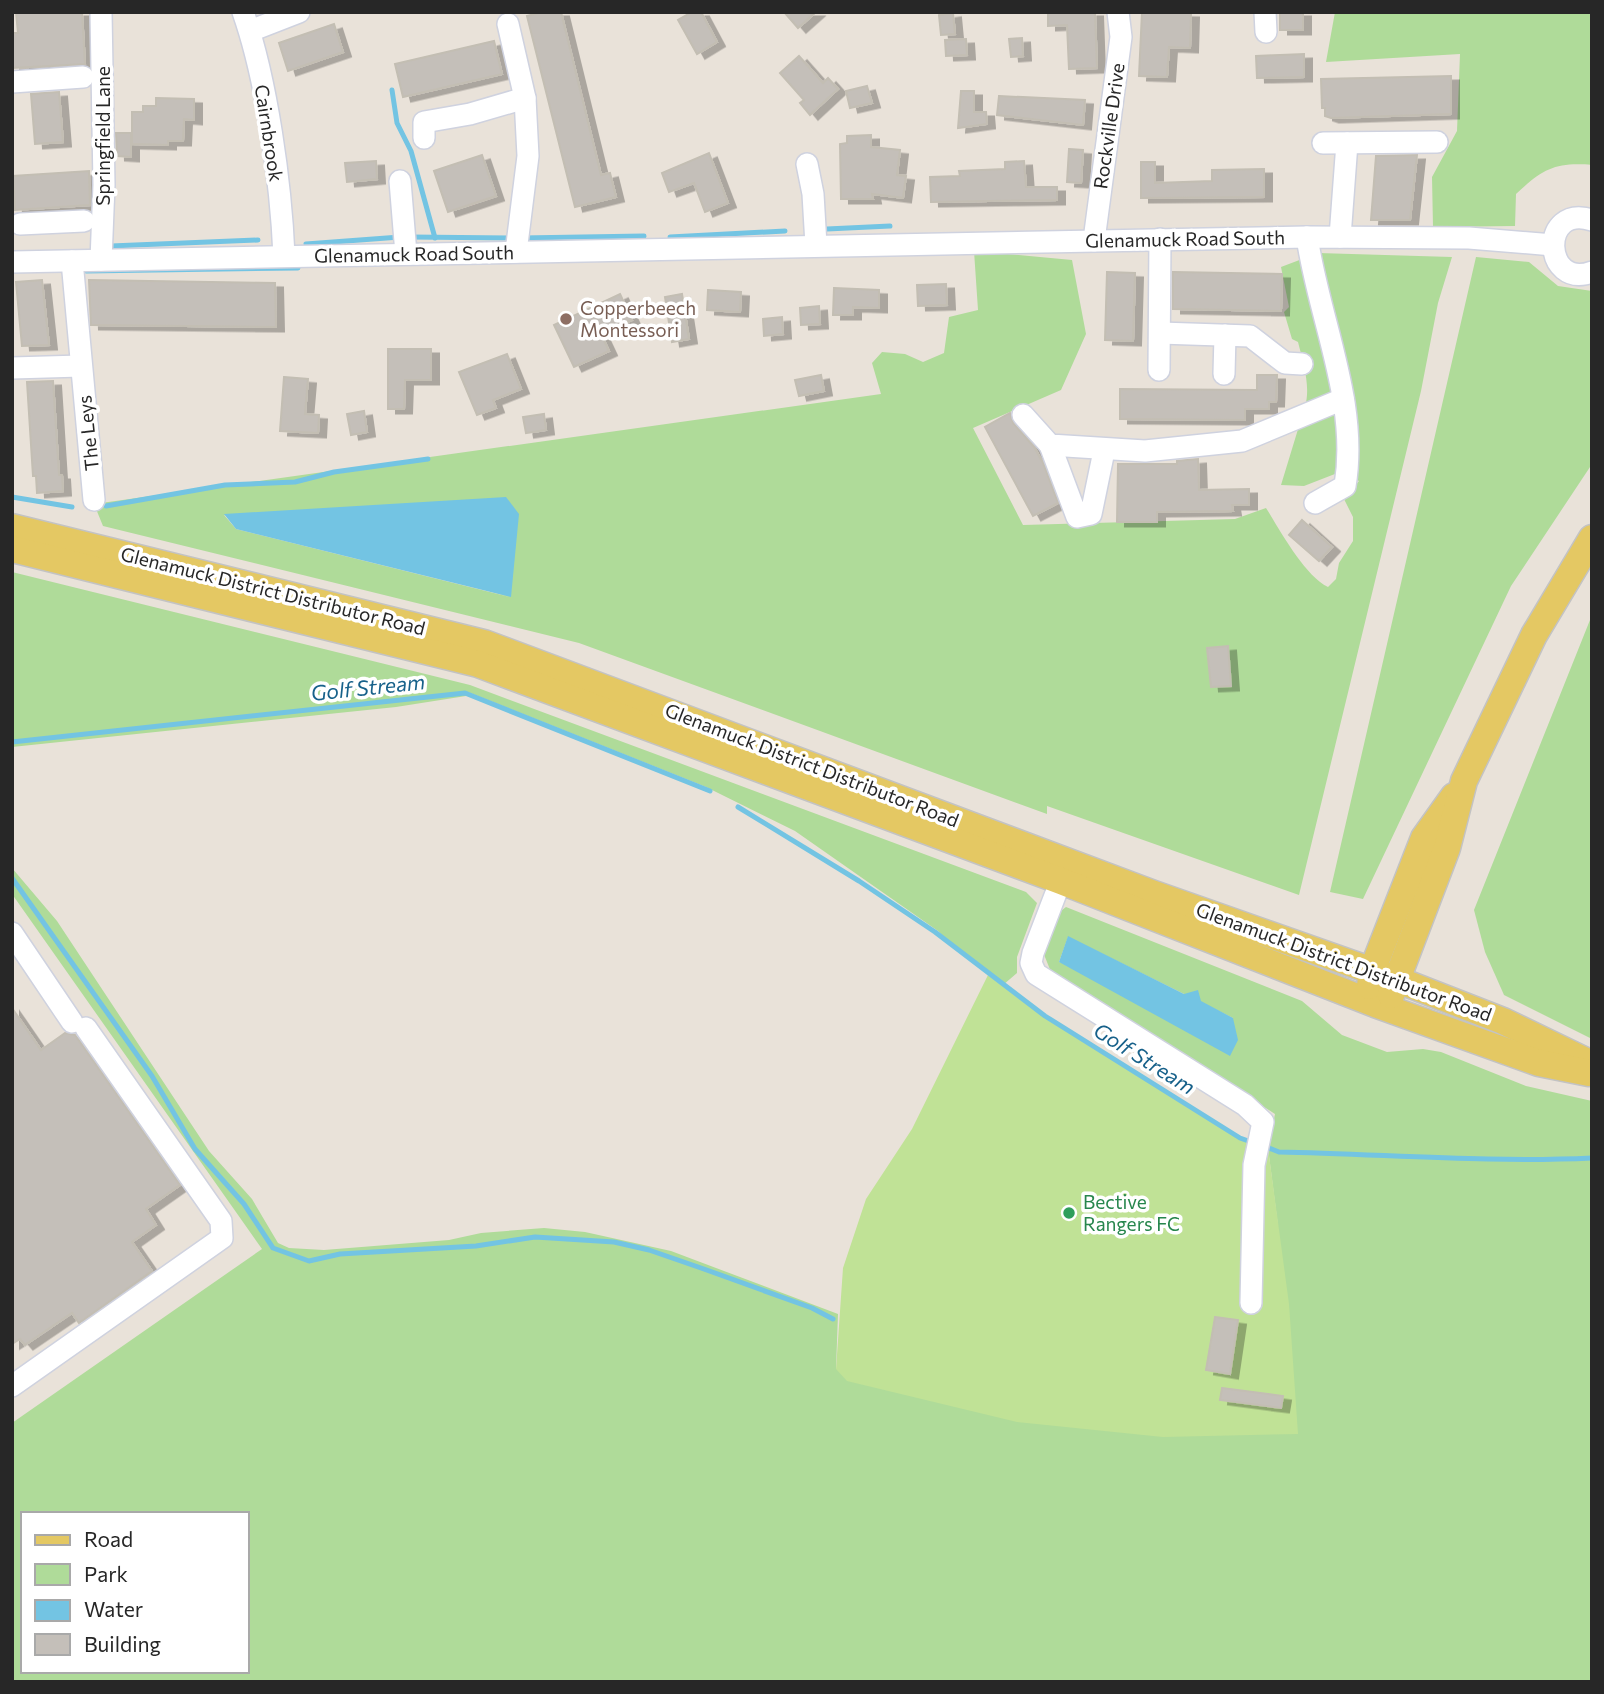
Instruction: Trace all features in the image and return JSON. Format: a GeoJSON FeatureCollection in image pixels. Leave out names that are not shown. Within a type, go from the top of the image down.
{"type":"FeatureCollection","features":[{"type":"Feature","properties":{"kind":"main road","name":"Glenamuck District Distributor Road"},"geometry":{"type":"LineString","coordinates":[[12,527],[484,643],[1064,871],[1375,1004],[1539,1063],[1592,1074]]}},
{"type":"Feature","properties":{"kind":"main road"},"geometry":{"type":"LineString","coordinates":[[1464,781],[1447,848],[1398,980],[1390,996],[1375,1004],[1370,988],[1372,971],[1424,838],[1464,781],[1534,635],[1592,538]]}},
{"type":"Feature","properties":{"kind":"main road","name":"Glenamuck District Distributor Road"},"geometry":{"type":"LineString","coordinates":[[12,549],[478,664],[1064,871],[1398,980],[1503,1021],[1592,1064]]}},
{"type":"Feature","properties":{"kind":"street","name":"Springfield Lane"},"geometry":{"type":"LineString","coordinates":[[101,12],[104,185],[101,260]]}},
{"type":"Feature","properties":{"kind":"street"},"geometry":{"type":"LineString","coordinates":[[246,22],[299,12]]}},
{"type":"Feature","properties":{"kind":"street","name":"Rockville Drive"},"geometry":{"type":"LineString","coordinates":[[1094,240],[1121,37],[1118,12]]}},
{"type":"Feature","properties":{"kind":"street","name":"Cairnbrook"},"geometry":{"type":"LineString","coordinates":[[246,22],[259,69],[283,219],[284,256]]}},
{"type":"Feature","properties":{"kind":"street"},"geometry":{"type":"LineString","coordinates":[[508,24],[525,97],[528,156],[516,242]]}},
{"type":"Feature","properties":{"kind":"street"},"geometry":{"type":"LineString","coordinates":[[12,82],[83,77]]}},
{"type":"Feature","properties":{"kind":"street"},"geometry":{"type":"LineString","coordinates":[[424,138],[424,122],[470,114],[525,97]]}},
{"type":"Feature","properties":{"kind":"street"},"geometry":{"type":"LineString","coordinates":[[1323,143],[1437,142]]}},
{"type":"Feature","properties":{"kind":"street"},"geometry":{"type":"LineString","coordinates":[[1340,237],[1347,143]]}},
{"type":"Feature","properties":{"kind":"street"},"geometry":{"type":"LineString","coordinates":[[807,164],[813,194],[816,245]]}},
{"type":"Feature","properties":{"kind":"street"},"geometry":{"type":"LineString","coordinates":[[400,181],[406,254]]}},
{"type":"Feature","properties":{"kind":"street"},"geometry":{"type":"LineString","coordinates":[[1592,220],[1580,218],[1563,224],[1556,231],[1553,245],[1555,258],[1569,271],[1592,272]]}},
{"type":"Feature","properties":{"kind":"street"},"geometry":{"type":"LineString","coordinates":[[17,262],[16,222],[85,221]]}},
{"type":"Feature","properties":{"kind":"street"},"geometry":{"type":"LineString","coordinates":[[1307,237],[1343,398],[1350,453],[1345,486],[1315,503]]}},
{"type":"Feature","properties":{"kind":"street","name":"Glenamuck Road South"},"geometry":{"type":"LineString","coordinates":[[17,262],[406,254],[516,242],[816,245],[1340,237],[1469,238],[1553,245]]}},
{"type":"Feature","properties":{"kind":"street"},"geometry":{"type":"LineString","coordinates":[[1159,370],[1160,239]]}},
{"type":"Feature","properties":{"kind":"street","name":"The Leys"},"geometry":{"type":"LineString","coordinates":[[72,261],[94,500]]}},
{"type":"Feature","properties":{"kind":"street"},"geometry":{"type":"LineString","coordinates":[[1160,333],[1250,335],[1285,363],[1302,364]]}},
{"type":"Feature","properties":{"kind":"street"},"geometry":{"type":"LineString","coordinates":[[1224,374],[1225,335]]}},
{"type":"Feature","properties":{"kind":"street"},"geometry":{"type":"LineString","coordinates":[[12,368],[81,366]]}},
{"type":"Feature","properties":{"kind":"street"},"geometry":{"type":"LineString","coordinates":[[1050,445],[1104,451],[1190,448],[1242,441],[1343,398]]}},
{"type":"Feature","properties":{"kind":"street"},"geometry":{"type":"LineString","coordinates":[[1023,415],[1050,445],[1077,517],[1091,514],[1104,451]]}},
{"type":"Feature","properties":{"kind":"street"},"geometry":{"type":"LineString","coordinates":[[1064,871],[1033,953],[1031,963],[1036,974],[1245,1105],[1263,1122],[1257,1152],[1251,1303]]}},
{"type":"Feature","properties":{"kind":"street"},"geometry":{"type":"LineString","coordinates":[[12,933],[221,1222],[223,1230],[222,1238],[215,1244],[12,1386]]}},
{"type":"Feature","properties":{"kind":"green space"},"geometry":{"type":"Polygon","coordinates":[[[1335,12],[1592,12],[1592,165],[1559,166],[1534,178],[1516,194],[1515,226],[1433,227],[1432,177],[1457,131],[1460,54],[1326,62],[1335,12]]]}},
{"type":"Feature","properties":{"kind":"green space"},"geometry":{"type":"Polygon","coordinates":[[[974,251],[1072,260],[1086,334],[1061,390],[973,428],[1023,525],[1235,519],[1266,508],[1302,563],[1328,587],[1336,579],[1339,563],[1353,541],[1353,517],[1344,499],[1359,481],[1340,472],[1304,486],[1281,485],[1299,426],[1336,414],[1305,407],[1306,374],[1298,342],[1292,339],[1284,312],[1289,307],[1281,267],[1318,253],[1452,257],[1438,303],[1421,391],[1299,895],[1047,806],[1047,814],[579,643],[103,526],[94,504],[881,394],[872,363],[882,352],[905,354],[923,362],[944,353],[949,317],[978,310],[974,251]],[[224,515],[236,529],[510,597],[224,515]]]}},
{"type":"Feature","properties":{"kind":"green space"},"geometry":{"type":"Polygon","coordinates":[[[1476,257],[1529,262],[1558,286],[1592,291],[1592,464],[1511,586],[1363,899],[1330,892],[1476,257]]]}},
{"type":"Feature","properties":{"kind":"green space"},"geometry":{"type":"Polygon","coordinates":[[[12,572],[470,685],[1026,892],[1037,903],[1017,957],[1017,973],[1003,985],[965,957],[938,931],[795,831],[706,787],[468,692],[466,696],[396,707],[12,747],[12,572]]]}},
{"type":"Feature","properties":{"kind":"green space"},"geometry":{"type":"Polygon","coordinates":[[[1592,615],[1592,1039],[1504,995],[1485,952],[1474,910],[1592,615]]]}},
{"type":"Feature","properties":{"kind":"green space"},"geometry":{"type":"Polygon","coordinates":[[[12,868],[57,921],[209,1151],[252,1199],[278,1243],[289,1248],[324,1250],[449,1240],[481,1233],[544,1228],[585,1232],[671,1251],[838,1314],[836,1369],[1278,1226],[1268,1148],[1275,1114],[1051,972],[1043,952],[1057,914],[1066,907],[1302,1001],[1342,1035],[1387,1052],[1423,1049],[1441,1052],[1526,1086],[1592,1101],[1592,1682],[12,1682],[12,1423],[262,1249],[12,894],[12,868]],[[1068,937],[1059,962],[1233,1018],[1068,937]]]}},
{"type":"Feature","properties":{"kind":"green space","name":"Bective Rangers FC"},"geometry":{"type":"Polygon","coordinates":[[[988,975],[1045,1016],[1240,1137],[1268,1148],[1289,1304],[1298,1434],[1163,1437],[1017,1422],[847,1381],[836,1369],[843,1268],[866,1199],[912,1129],[988,975]]]}},
{"type":"Feature","properties":{"kind":"water"},"geometry":{"type":"Polygon","coordinates":[[[506,497],[519,514],[511,597],[236,529],[224,514],[506,497]]]}},
{"type":"Feature","properties":{"kind":"water"},"geometry":{"type":"Polygon","coordinates":[[[1068,936],[1184,994],[1198,990],[1201,1001],[1233,1018],[1238,1040],[1230,1056],[1059,962],[1068,936]]]}},
{"type":"Feature","properties":{"kind":"building"},"geometry":{"type":"Polygon","coordinates":[[[16,12],[82,12],[85,64],[12,68],[12,33],[18,33],[16,12]]]}},
{"type":"Feature","properties":{"kind":"building"},"geometry":{"type":"Polygon","coordinates":[[[542,12],[561,12],[601,175],[610,173],[616,197],[575,207],[527,16],[542,12]]]}},
{"type":"Feature","properties":{"kind":"building"},"geometry":{"type":"Polygon","coordinates":[[[692,12],[701,12],[717,42],[697,54],[678,20],[692,12]]]}},
{"type":"Feature","properties":{"kind":"building"},"geometry":{"type":"Polygon","coordinates":[[[784,12],[816,12],[798,28],[784,12]]]}},
{"type":"Feature","properties":{"kind":"building"},"geometry":{"type":"Polygon","coordinates":[[[1048,12],[1095,12],[1097,68],[1069,69],[1067,25],[1048,26],[1048,12]]]}},
{"type":"Feature","properties":{"kind":"building"},"geometry":{"type":"Polygon","coordinates":[[[1142,12],[1191,13],[1190,48],[1169,47],[1167,77],[1139,76],[1142,12]]]}},
{"type":"Feature","properties":{"kind":"building"},"geometry":{"type":"Polygon","coordinates":[[[1280,12],[1303,12],[1303,30],[1280,30],[1280,12]]]}},
{"type":"Feature","properties":{"kind":"building"},"geometry":{"type":"Polygon","coordinates":[[[953,13],[955,34],[941,35],[939,15],[953,13]]]}},
{"type":"Feature","properties":{"kind":"building"},"geometry":{"type":"Polygon","coordinates":[[[334,24],[343,52],[288,71],[279,43],[334,24]]]}},
{"type":"Feature","properties":{"kind":"building"},"geometry":{"type":"Polygon","coordinates":[[[1022,38],[1023,56],[1011,57],[1009,39],[1022,38]]]}},
{"type":"Feature","properties":{"kind":"building"},"geometry":{"type":"Polygon","coordinates":[[[966,39],[967,55],[946,56],[945,40],[966,39]]]}},
{"type":"Feature","properties":{"kind":"building"},"geometry":{"type":"Polygon","coordinates":[[[494,41],[502,74],[403,97],[395,64],[494,41]]]}},
{"type":"Feature","properties":{"kind":"building"},"geometry":{"type":"Polygon","coordinates":[[[1304,54],[1304,77],[1257,78],[1256,56],[1304,54]]]}},
{"type":"Feature","properties":{"kind":"building"},"geometry":{"type":"Polygon","coordinates":[[[799,56],[823,83],[828,78],[838,89],[810,115],[800,103],[804,100],[780,73],[799,56]]]}},
{"type":"Feature","properties":{"kind":"building"},"geometry":{"type":"Polygon","coordinates":[[[1451,76],[1451,114],[1331,118],[1325,116],[1325,108],[1322,108],[1321,79],[1451,76]]]}},
{"type":"Feature","properties":{"kind":"building"},"geometry":{"type":"Polygon","coordinates":[[[867,86],[872,103],[850,108],[846,91],[867,86]]]}},
{"type":"Feature","properties":{"kind":"building"},"geometry":{"type":"Polygon","coordinates":[[[961,91],[974,91],[974,112],[986,112],[987,124],[958,128],[961,91]]]}},
{"type":"Feature","properties":{"kind":"building"},"geometry":{"type":"Polygon","coordinates":[[[59,92],[63,142],[35,144],[31,94],[59,92]]]}},
{"type":"Feature","properties":{"kind":"building"},"geometry":{"type":"Polygon","coordinates":[[[999,96],[1085,100],[1083,125],[997,115],[999,96]]]}},
{"type":"Feature","properties":{"kind":"building"},"geometry":{"type":"Polygon","coordinates":[[[156,98],[194,99],[194,120],[184,119],[183,141],[168,141],[168,145],[132,144],[132,112],[143,112],[143,106],[156,106],[156,98]]]}},
{"type":"Feature","properties":{"kind":"building"},"geometry":{"type":"Polygon","coordinates":[[[116,133],[131,133],[131,157],[117,156],[116,133]]]}},
{"type":"Feature","properties":{"kind":"building"},"geometry":{"type":"Polygon","coordinates":[[[871,135],[871,147],[900,150],[897,175],[906,176],[903,198],[872,194],[873,199],[841,199],[840,144],[847,143],[847,136],[871,135]]]}},
{"type":"Feature","properties":{"kind":"building"},"geometry":{"type":"Polygon","coordinates":[[[1069,149],[1083,150],[1081,183],[1067,182],[1069,149]]]}},
{"type":"Feature","properties":{"kind":"building"},"geometry":{"type":"Polygon","coordinates":[[[709,153],[728,203],[705,212],[694,183],[669,192],[662,173],[709,153]]]}},
{"type":"Feature","properties":{"kind":"building"},"geometry":{"type":"Polygon","coordinates":[[[482,155],[496,196],[448,212],[434,171],[482,155]]]}},
{"type":"Feature","properties":{"kind":"building"},"geometry":{"type":"Polygon","coordinates":[[[1417,155],[1410,220],[1371,220],[1376,156],[1417,155]]]}},
{"type":"Feature","properties":{"kind":"building"},"geometry":{"type":"Polygon","coordinates":[[[376,161],[377,179],[347,182],[345,163],[376,161]]]}},
{"type":"Feature","properties":{"kind":"building"},"geometry":{"type":"Polygon","coordinates":[[[1024,161],[1026,187],[1057,187],[1057,200],[931,202],[930,177],[960,176],[959,171],[1005,169],[1005,162],[1024,161]]]}},
{"type":"Feature","properties":{"kind":"building"},"geometry":{"type":"Polygon","coordinates":[[[1141,162],[1155,162],[1155,183],[1212,181],[1212,170],[1264,169],[1264,197],[1141,198],[1141,162]]]}},
{"type":"Feature","properties":{"kind":"building"},"geometry":{"type":"Polygon","coordinates":[[[89,171],[90,205],[15,210],[13,176],[89,171]]]}},
{"type":"Feature","properties":{"kind":"building"},"geometry":{"type":"Polygon","coordinates":[[[1107,272],[1135,273],[1133,341],[1105,340],[1107,272]]]}},
{"type":"Feature","properties":{"kind":"building"},"geometry":{"type":"Polygon","coordinates":[[[1173,272],[1282,274],[1281,311],[1173,309],[1173,272]]]}},
{"type":"Feature","properties":{"kind":"building"},"geometry":{"type":"Polygon","coordinates":[[[42,280],[49,345],[22,346],[16,282],[42,280]]]}},
{"type":"Feature","properties":{"kind":"building"},"geometry":{"type":"Polygon","coordinates":[[[89,280],[275,283],[276,327],[91,325],[89,280]]]}},
{"type":"Feature","properties":{"kind":"building"},"geometry":{"type":"Polygon","coordinates":[[[946,284],[947,305],[918,306],[917,285],[946,284]]]}},
{"type":"Feature","properties":{"kind":"building"},"geometry":{"type":"Polygon","coordinates":[[[834,288],[879,290],[879,308],[853,307],[853,315],[833,315],[834,288]]]}},
{"type":"Feature","properties":{"kind":"building"},"geometry":{"type":"Polygon","coordinates":[[[708,290],[741,292],[740,312],[707,310],[708,290]]]}},
{"type":"Feature","properties":{"kind":"building"},"geometry":{"type":"Polygon","coordinates":[[[620,294],[632,320],[601,334],[609,351],[574,367],[554,325],[620,294]]]}},
{"type":"Feature","properties":{"kind":"building"},"geometry":{"type":"Polygon","coordinates":[[[682,294],[689,339],[672,342],[665,297],[682,294]]]}},
{"type":"Feature","properties":{"kind":"building"},"geometry":{"type":"Polygon","coordinates":[[[819,306],[820,324],[801,325],[800,308],[819,306]]]}},
{"type":"Feature","properties":{"kind":"building"},"geometry":{"type":"Polygon","coordinates":[[[782,317],[783,334],[764,336],[763,319],[782,317]]]}},
{"type":"Feature","properties":{"kind":"building"},"geometry":{"type":"Polygon","coordinates":[[[388,349],[431,349],[431,380],[405,380],[404,409],[388,409],[388,349]]]}},
{"type":"Feature","properties":{"kind":"building"},"geometry":{"type":"Polygon","coordinates":[[[507,354],[521,389],[493,400],[496,408],[477,415],[459,372],[507,354]]]}},
{"type":"Feature","properties":{"kind":"building"},"geometry":{"type":"Polygon","coordinates":[[[821,375],[824,391],[799,396],[795,380],[821,375]]]}},
{"type":"Feature","properties":{"kind":"building"},"geometry":{"type":"Polygon","coordinates":[[[1257,375],[1277,375],[1276,402],[1269,402],[1269,409],[1245,409],[1245,420],[1120,419],[1120,389],[1257,390],[1257,375]]]}},
{"type":"Feature","properties":{"kind":"building"},"geometry":{"type":"Polygon","coordinates":[[[284,377],[308,379],[305,414],[319,415],[318,433],[280,431],[284,377]]]}},
{"type":"Feature","properties":{"kind":"building"},"geometry":{"type":"Polygon","coordinates":[[[53,381],[59,475],[62,475],[63,491],[37,493],[36,476],[33,476],[27,382],[53,381]]]}},
{"type":"Feature","properties":{"kind":"building"},"geometry":{"type":"Polygon","coordinates":[[[364,411],[367,432],[351,435],[347,414],[364,411]]]}},
{"type":"Feature","properties":{"kind":"building"},"geometry":{"type":"Polygon","coordinates":[[[1010,413],[1013,423],[1034,447],[1043,463],[1058,503],[1033,516],[985,427],[1010,413]]]}},
{"type":"Feature","properties":{"kind":"building"},"geometry":{"type":"Polygon","coordinates":[[[544,414],[546,430],[526,433],[523,417],[544,414]]]}},
{"type":"Feature","properties":{"kind":"building"},"geometry":{"type":"Polygon","coordinates":[[[1198,459],[1199,490],[1249,489],[1249,505],[1232,505],[1233,511],[1157,512],[1157,522],[1117,522],[1118,464],[1177,464],[1177,461],[1198,459]]]}},
{"type":"Feature","properties":{"kind":"building"},"geometry":{"type":"Polygon","coordinates":[[[1302,520],[1332,547],[1319,561],[1289,535],[1302,520]]]}},
{"type":"Feature","properties":{"kind":"building"},"geometry":{"type":"Polygon","coordinates":[[[1228,646],[1231,686],[1211,687],[1207,648],[1228,646]]]}},
{"type":"Feature","properties":{"kind":"building"},"geometry":{"type":"Polygon","coordinates":[[[12,1008],[41,1050],[65,1033],[75,1035],[180,1185],[146,1209],[156,1225],[132,1242],[152,1271],[79,1323],[72,1313],[25,1345],[20,1339],[12,1344],[12,1008]]]}},
{"type":"Feature","properties":{"kind":"building"},"geometry":{"type":"Polygon","coordinates":[[[1215,1317],[1238,1320],[1230,1374],[1206,1370],[1215,1317]]]}},
{"type":"Feature","properties":{"kind":"building"},"geometry":{"type":"Polygon","coordinates":[[[1222,1388],[1283,1396],[1281,1408],[1220,1400],[1222,1388]]]}},
{"type":"Feature","properties":{"kind":"waterway"},"geometry":{"type":"LineString","coordinates":[[392,90],[397,123],[411,151],[435,238]]}},
{"type":"Feature","properties":{"kind":"waterway"},"geometry":{"type":"LineString","coordinates":[[827,229],[890,226]]}},
{"type":"Feature","properties":{"kind":"waterway"},"geometry":{"type":"LineString","coordinates":[[670,237],[785,231]]}},
{"type":"Feature","properties":{"kind":"waterway"},"geometry":{"type":"LineString","coordinates":[[521,238],[644,236]]}},
{"type":"Feature","properties":{"kind":"waterway"},"geometry":{"type":"LineString","coordinates":[[306,244],[400,237]]}},
{"type":"Feature","properties":{"kind":"waterway"},"geometry":{"type":"LineString","coordinates":[[410,237],[511,238]]}},
{"type":"Feature","properties":{"kind":"waterway"},"geometry":{"type":"LineString","coordinates":[[111,246],[258,240]]}},
{"type":"Feature","properties":{"kind":"waterway"},"geometry":{"type":"LineString","coordinates":[[86,271],[298,268]]}},
{"type":"Feature","properties":{"kind":"waterway"},"geometry":{"type":"LineString","coordinates":[[106,506],[225,485],[295,482],[334,472],[428,459]]}},
{"type":"Feature","properties":{"kind":"waterway"},"geometry":{"type":"LineString","coordinates":[[12,497],[72,507]]}},
{"type":"Feature","properties":{"kind":"waterway","name":"Golf Stream"},"geometry":{"type":"LineString","coordinates":[[12,742],[465,693],[710,791]]}},
{"type":"Feature","properties":{"kind":"waterway","name":"Golf Stream"},"geometry":{"type":"LineString","coordinates":[[738,807],[859,881],[935,932],[1045,1016],[1240,1138],[1254,1143]]}},
{"type":"Feature","properties":{"kind":"waterway"},"geometry":{"type":"LineString","coordinates":[[12,878],[152,1076],[195,1149],[244,1204],[273,1248],[309,1261],[340,1254],[476,1246],[535,1237],[614,1242],[649,1250],[701,1268],[812,1308],[833,1319]]}},
{"type":"Feature","properties":{"kind":"waterway","name":"Golf Stream"},"geometry":{"type":"LineString","coordinates":[[1264,1146],[1279,1152],[1475,1159],[1592,1158]]}},
{"type":"Feature","properties":{"kind":"place","name":"Copperbeech Montessori"},"geometry":{"type":"Point","coordinates":[566,319]}},
{"type":"Feature","properties":{"kind":"place","name":"Bective Rangers FC"},"geometry":{"type":"Point","coordinates":[1069,1213]}}]}
